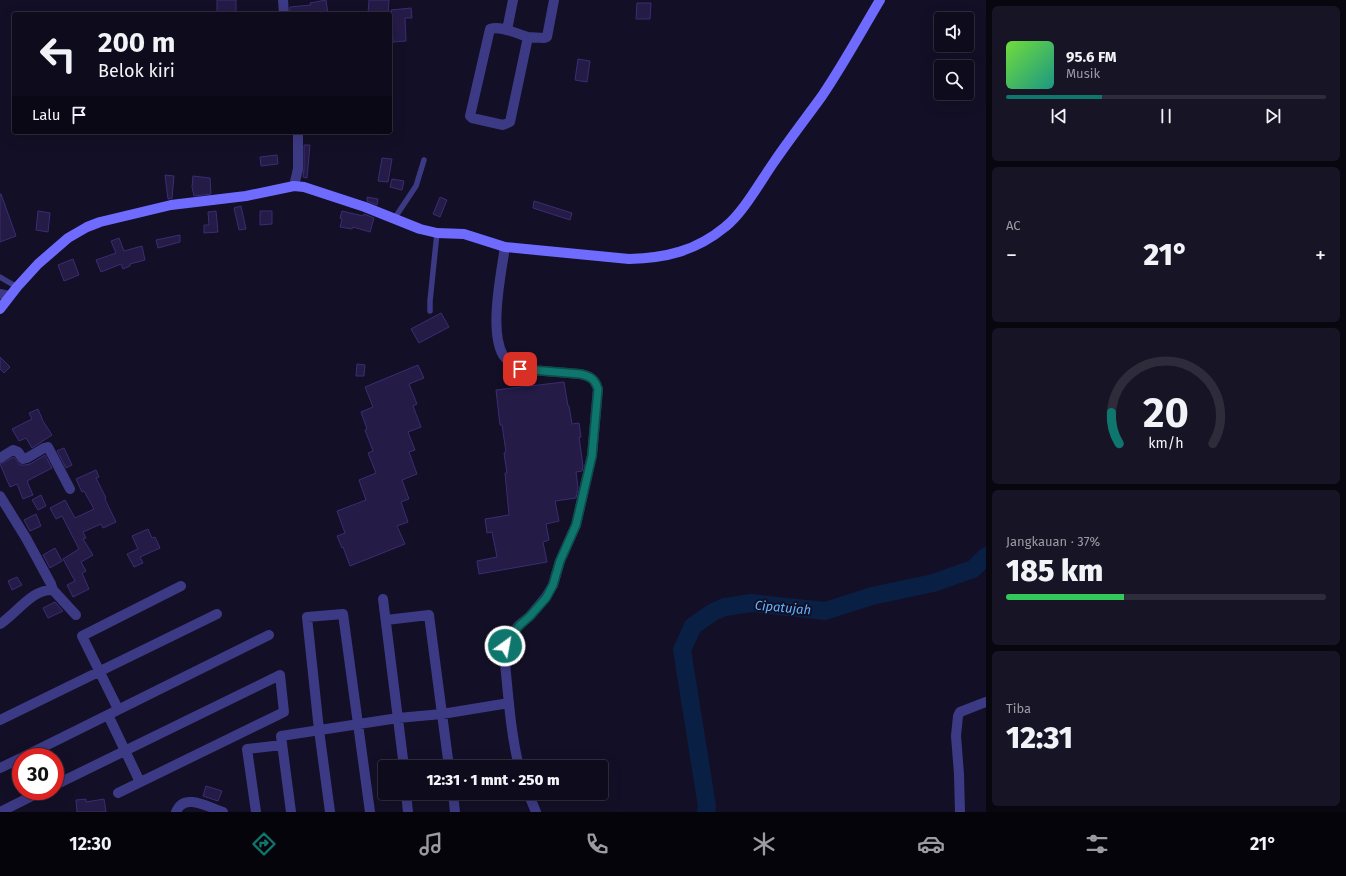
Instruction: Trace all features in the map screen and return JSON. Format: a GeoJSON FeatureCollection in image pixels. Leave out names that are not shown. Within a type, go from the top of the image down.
{"type":"FeatureCollection","features":[{"type":"Feature","properties":{"kind":"street"},"geometry":{"type":"LineString","coordinates":[[283,0],[284,12]]}},
{"type":"Feature","properties":{"kind":"street"},"geometry":{"type":"LineString","coordinates":[[507,30],[513,0]]}},
{"type":"Feature","properties":{"kind":"street"},"geometry":{"type":"LineString","coordinates":[[528,37],[510,122],[503,125],[472,118],[470,116],[490,29],[507,30],[528,37],[547,37],[554,0]]}},
{"type":"Feature","properties":{"kind":"street"},"geometry":{"type":"LineString","coordinates":[[0,309],[5,295],[17,287],[38,264],[68,238],[87,227],[100,222],[171,205],[246,196],[294,186],[315,190],[365,207],[420,229],[437,233],[464,234],[506,247],[629,258],[648,258],[678,253],[703,242],[718,233],[734,219],[794,132],[822,95],[880,0]]}},
{"type":"Feature","properties":{"kind":"street"},"geometry":{"type":"LineString","coordinates":[[294,186],[298,169],[298,134]]}},
{"type":"Feature","properties":{"kind":"street"},"geometry":{"type":"LineString","coordinates":[[506,247],[498,289],[496,329],[502,354],[511,364],[520,369],[589,376],[596,383],[598,389],[592,456],[576,525],[560,561],[553,585],[546,598],[520,625],[509,638],[505,646],[504,653],[509,703],[518,760]]}},
{"type":"Feature","properties":{"kind":"street"},"geometry":{"type":"LineString","coordinates":[[0,458],[13,450],[18,452],[23,459],[48,447],[70,489]]}},
{"type":"Feature","properties":{"kind":"street"},"geometry":{"type":"LineString","coordinates":[[0,496],[26,538],[53,590],[76,615]]}},
{"type":"Feature","properties":{"kind":"street"},"geometry":{"type":"LineString","coordinates":[[118,709],[82,636],[181,586]]}},
{"type":"Feature","properties":{"kind":"street"},"geometry":{"type":"LineString","coordinates":[[0,624],[32,597],[48,589],[53,590]]}},
{"type":"Feature","properties":{"kind":"street"},"geometry":{"type":"LineString","coordinates":[[383,599],[403,760]]}},
{"type":"Feature","properties":{"kind":"street"},"geometry":{"type":"LineString","coordinates":[[0,720],[218,614]]}},
{"type":"Feature","properties":{"kind":"street"},"geometry":{"type":"LineString","coordinates":[[330,812],[306,617],[343,614],[370,812]]}},
{"type":"Feature","properties":{"kind":"street"},"geometry":{"type":"LineString","coordinates":[[386,620],[429,615],[448,760]]}},
{"type":"Feature","properties":{"kind":"street"},"geometry":{"type":"LineString","coordinates":[[40,748],[269,635]]}},
{"type":"Feature","properties":{"kind":"street"},"geometry":{"type":"LineString","coordinates":[[64,780],[280,675],[284,712],[118,793]]}},
{"type":"Feature","properties":{"kind":"street"},"geometry":{"type":"LineString","coordinates":[[960,812],[956,736],[958,716],[960,712],[986,702]]}},
{"type":"Feature","properties":{"kind":"street"},"geometry":{"type":"LineString","coordinates":[[291,812],[281,736],[398,718],[442,714],[509,703]]}},
{"type":"Feature","properties":{"kind":"street"},"geometry":{"type":"LineString","coordinates":[[108,715],[140,782]]}},
{"type":"Feature","properties":{"kind":"street"},"geometry":{"type":"LineString","coordinates":[[256,812],[247,749],[282,745]]}},
{"type":"Feature","properties":{"kind":"street"},"geometry":{"type":"LineString","coordinates":[[0,768],[12,762]]}},
{"type":"Feature","properties":{"kind":"street"},"geometry":{"type":"LineString","coordinates":[[0,812],[24,800]]}},
{"type":"Feature","properties":{"kind":"street"},"geometry":{"type":"LineString","coordinates":[[407,800],[408,812]]}},
{"type":"Feature","properties":{"kind":"street"},"geometry":{"type":"LineString","coordinates":[[454,800],[455,812]]}},
{"type":"Feature","properties":{"kind":"street"},"geometry":{"type":"LineString","coordinates":[[531,800],[536,812]]}},
{"type":"Feature","properties":{"kind":"street"},"geometry":{"type":"LineString","coordinates":[[176,812],[180,805],[189,801],[223,812]]}},
{"type":"Feature","properties":{"kind":"lane"},"geometry":{"type":"LineString","coordinates":[[394,219],[416,186],[424,160]]}},
{"type":"Feature","properties":{"kind":"lane"},"geometry":{"type":"LineString","coordinates":[[430,311],[437,233]]}},
{"type":"Feature","properties":{"kind":"lane"},"geometry":{"type":"LineString","coordinates":[[0,278],[17,287]]}},
{"type":"Feature","properties":{"kind":"building"},"geometry":{"type":"Polygon","coordinates":[[[217,0],[236,0],[236,12],[217,12],[217,0]]]}},
{"type":"Feature","properties":{"kind":"building"},"geometry":{"type":"Polygon","coordinates":[[[326,0],[328,12],[290,12],[290,7],[311,5],[310,3],[326,0]]]}},
{"type":"Feature","properties":{"kind":"building"},"geometry":{"type":"Polygon","coordinates":[[[369,0],[389,0],[388,12],[368,12],[369,0]]]}},
{"type":"Feature","properties":{"kind":"building"},"geometry":{"type":"Polygon","coordinates":[[[637,3],[651,3],[650,19],[636,19],[637,3]]]}},
{"type":"Feature","properties":{"kind":"building"},"geometry":{"type":"Polygon","coordinates":[[[411,8],[412,18],[405,18],[406,41],[393,42],[391,10],[411,8]]]}},
{"type":"Feature","properties":{"kind":"building"},"geometry":{"type":"Polygon","coordinates":[[[578,59],[590,61],[587,82],[575,80],[578,59]]]}},
{"type":"Feature","properties":{"kind":"building"},"geometry":{"type":"Polygon","coordinates":[[[304,145],[310,145],[307,178],[303,177],[304,145]]]}},
{"type":"Feature","properties":{"kind":"building"},"geometry":{"type":"Polygon","coordinates":[[[277,155],[278,164],[261,166],[260,157],[277,155]]]}},
{"type":"Feature","properties":{"kind":"building"},"geometry":{"type":"Polygon","coordinates":[[[382,158],[392,159],[388,182],[378,181],[382,158]]]}},
{"type":"Feature","properties":{"kind":"building"},"geometry":{"type":"Polygon","coordinates":[[[165,175],[174,176],[172,198],[168,199],[165,175]]]}},
{"type":"Feature","properties":{"kind":"building"},"geometry":{"type":"Polygon","coordinates":[[[193,176],[210,178],[211,194],[194,196],[192,187],[193,176]]]}},
{"type":"Feature","properties":{"kind":"building"},"geometry":{"type":"Polygon","coordinates":[[[392,179],[404,181],[402,190],[390,187],[392,179]]]}},
{"type":"Feature","properties":{"kind":"building"},"geometry":{"type":"Polygon","coordinates":[[[0,194],[16,236],[0,242],[0,194]]]}},
{"type":"Feature","properties":{"kind":"building"},"geometry":{"type":"Polygon","coordinates":[[[367,197],[378,199],[377,205],[367,201],[367,197]]]}},
{"type":"Feature","properties":{"kind":"building"},"geometry":{"type":"Polygon","coordinates":[[[440,197],[447,200],[440,217],[433,214],[440,197]]]}},
{"type":"Feature","properties":{"kind":"building"},"geometry":{"type":"Polygon","coordinates":[[[534,201],[572,213],[570,220],[533,208],[534,201]]]}},
{"type":"Feature","properties":{"kind":"building"},"geometry":{"type":"Polygon","coordinates":[[[241,206],[246,229],[239,230],[234,208],[241,206]]]}},
{"type":"Feature","properties":{"kind":"building"},"geometry":{"type":"Polygon","coordinates":[[[38,211],[50,213],[48,232],[36,230],[38,211]]]}},
{"type":"Feature","properties":{"kind":"building"},"geometry":{"type":"Polygon","coordinates":[[[216,211],[218,232],[204,233],[204,225],[209,225],[208,212],[216,211]]]}},
{"type":"Feature","properties":{"kind":"building"},"geometry":{"type":"Polygon","coordinates":[[[260,211],[272,211],[272,224],[260,225],[260,211]]]}},
{"type":"Feature","properties":{"kind":"building"},"geometry":{"type":"Polygon","coordinates":[[[342,211],[363,216],[364,214],[374,218],[370,232],[353,227],[352,229],[340,227],[342,211]]]}},
{"type":"Feature","properties":{"kind":"building"},"geometry":{"type":"Polygon","coordinates":[[[180,235],[180,242],[158,248],[156,240],[180,235]]]}},
{"type":"Feature","properties":{"kind":"building"},"geometry":{"type":"Polygon","coordinates":[[[119,238],[124,251],[142,246],[145,260],[130,264],[130,266],[123,269],[121,264],[101,272],[96,260],[116,253],[111,241],[119,238]]]}},
{"type":"Feature","properties":{"kind":"building"},"geometry":{"type":"Polygon","coordinates":[[[73,259],[79,275],[64,281],[58,265],[73,259]]]}},
{"type":"Feature","properties":{"kind":"building"},"geometry":{"type":"Polygon","coordinates":[[[441,313],[449,327],[419,343],[411,329],[441,313]]]}},
{"type":"Feature","properties":{"kind":"building"},"geometry":{"type":"Polygon","coordinates":[[[0,357],[10,367],[4,373],[0,369],[0,357]]]}},
{"type":"Feature","properties":{"kind":"building"},"geometry":{"type":"Polygon","coordinates":[[[357,364],[365,365],[364,376],[356,376],[357,364]]]}},
{"type":"Feature","properties":{"kind":"building"},"geometry":{"type":"Polygon","coordinates":[[[418,365],[424,378],[409,384],[417,404],[413,406],[421,427],[408,432],[415,450],[409,452],[417,474],[402,480],[409,499],[401,502],[408,522],[397,526],[405,544],[350,566],[337,536],[345,533],[337,511],[366,500],[359,480],[376,473],[368,453],[373,451],[365,430],[367,429],[361,412],[373,407],[365,387],[418,365]]]}},
{"type":"Feature","properties":{"kind":"building"},"geometry":{"type":"Polygon","coordinates":[[[564,382],[572,424],[579,423],[581,437],[579,437],[583,466],[582,471],[576,472],[578,488],[576,498],[555,501],[559,521],[546,524],[549,540],[543,542],[547,562],[479,574],[477,561],[497,557],[492,532],[487,533],[485,519],[509,515],[505,473],[507,473],[504,453],[506,452],[502,425],[500,425],[496,390],[564,382]]]}},
{"type":"Feature","properties":{"kind":"building"},"geometry":{"type":"Polygon","coordinates":[[[38,409],[43,421],[52,435],[32,448],[26,438],[19,441],[12,429],[32,419],[29,413],[38,409]]]}},
{"type":"Feature","properties":{"kind":"building"},"geometry":{"type":"Polygon","coordinates":[[[64,448],[72,465],[66,468],[57,451],[64,448]]]}},
{"type":"Feature","properties":{"kind":"building"},"geometry":{"type":"Polygon","coordinates":[[[45,455],[52,468],[27,481],[33,495],[23,499],[17,484],[10,487],[0,464],[14,457],[20,465],[30,464],[45,455]]]}},
{"type":"Feature","properties":{"kind":"building"},"geometry":{"type":"Polygon","coordinates":[[[96,470],[99,477],[96,478],[116,522],[103,528],[101,524],[83,532],[86,538],[83,539],[93,555],[81,562],[86,571],[82,573],[89,589],[73,597],[67,585],[75,581],[63,559],[79,549],[62,516],[56,519],[50,508],[65,500],[75,518],[94,509],[84,491],[82,492],[76,479],[96,470]]]}},
{"type":"Feature","properties":{"kind":"building"},"geometry":{"type":"Polygon","coordinates":[[[41,495],[46,506],[38,510],[32,500],[41,495]]]}},
{"type":"Feature","properties":{"kind":"building"},"geometry":{"type":"Polygon","coordinates":[[[36,514],[41,526],[30,531],[24,520],[36,514]]]}},
{"type":"Feature","properties":{"kind":"building"},"geometry":{"type":"Polygon","coordinates":[[[148,529],[152,538],[155,537],[160,548],[140,557],[143,563],[134,567],[127,554],[138,549],[132,536],[148,529]]]}},
{"type":"Feature","properties":{"kind":"building"},"geometry":{"type":"Polygon","coordinates":[[[55,548],[62,561],[50,568],[43,555],[55,548]]]}},
{"type":"Feature","properties":{"kind":"building"},"geometry":{"type":"Polygon","coordinates":[[[17,577],[22,585],[12,590],[8,581],[17,577]]]}},
{"type":"Feature","properties":{"kind":"building"},"geometry":{"type":"Polygon","coordinates":[[[55,602],[63,611],[48,618],[43,608],[55,602]]]}},
{"type":"Feature","properties":{"kind":"building"},"geometry":{"type":"Polygon","coordinates":[[[206,786],[222,791],[218,801],[203,796],[206,786]]]}},
{"type":"Feature","properties":{"kind":"building"},"geometry":{"type":"Polygon","coordinates":[[[86,799],[86,802],[104,799],[106,812],[77,812],[76,800],[86,799]]]}},
{"type":"Feature","properties":{"kind":"waterway","name":"Cipatujah"},"geometry":{"type":"LineString","coordinates":[[706,812],[707,806],[682,650],[693,626],[713,612],[725,607],[751,603],[825,611],[872,596],[933,583],[973,569],[986,556]]}},
{"type":"Feature","properties":{"kind":"route"},"geometry":{"type":"LineString","coordinates":[[505,646],[509,638],[520,625],[546,598],[553,585],[560,561],[576,525],[592,456],[598,389],[596,383],[589,376],[520,369]]}}]}
